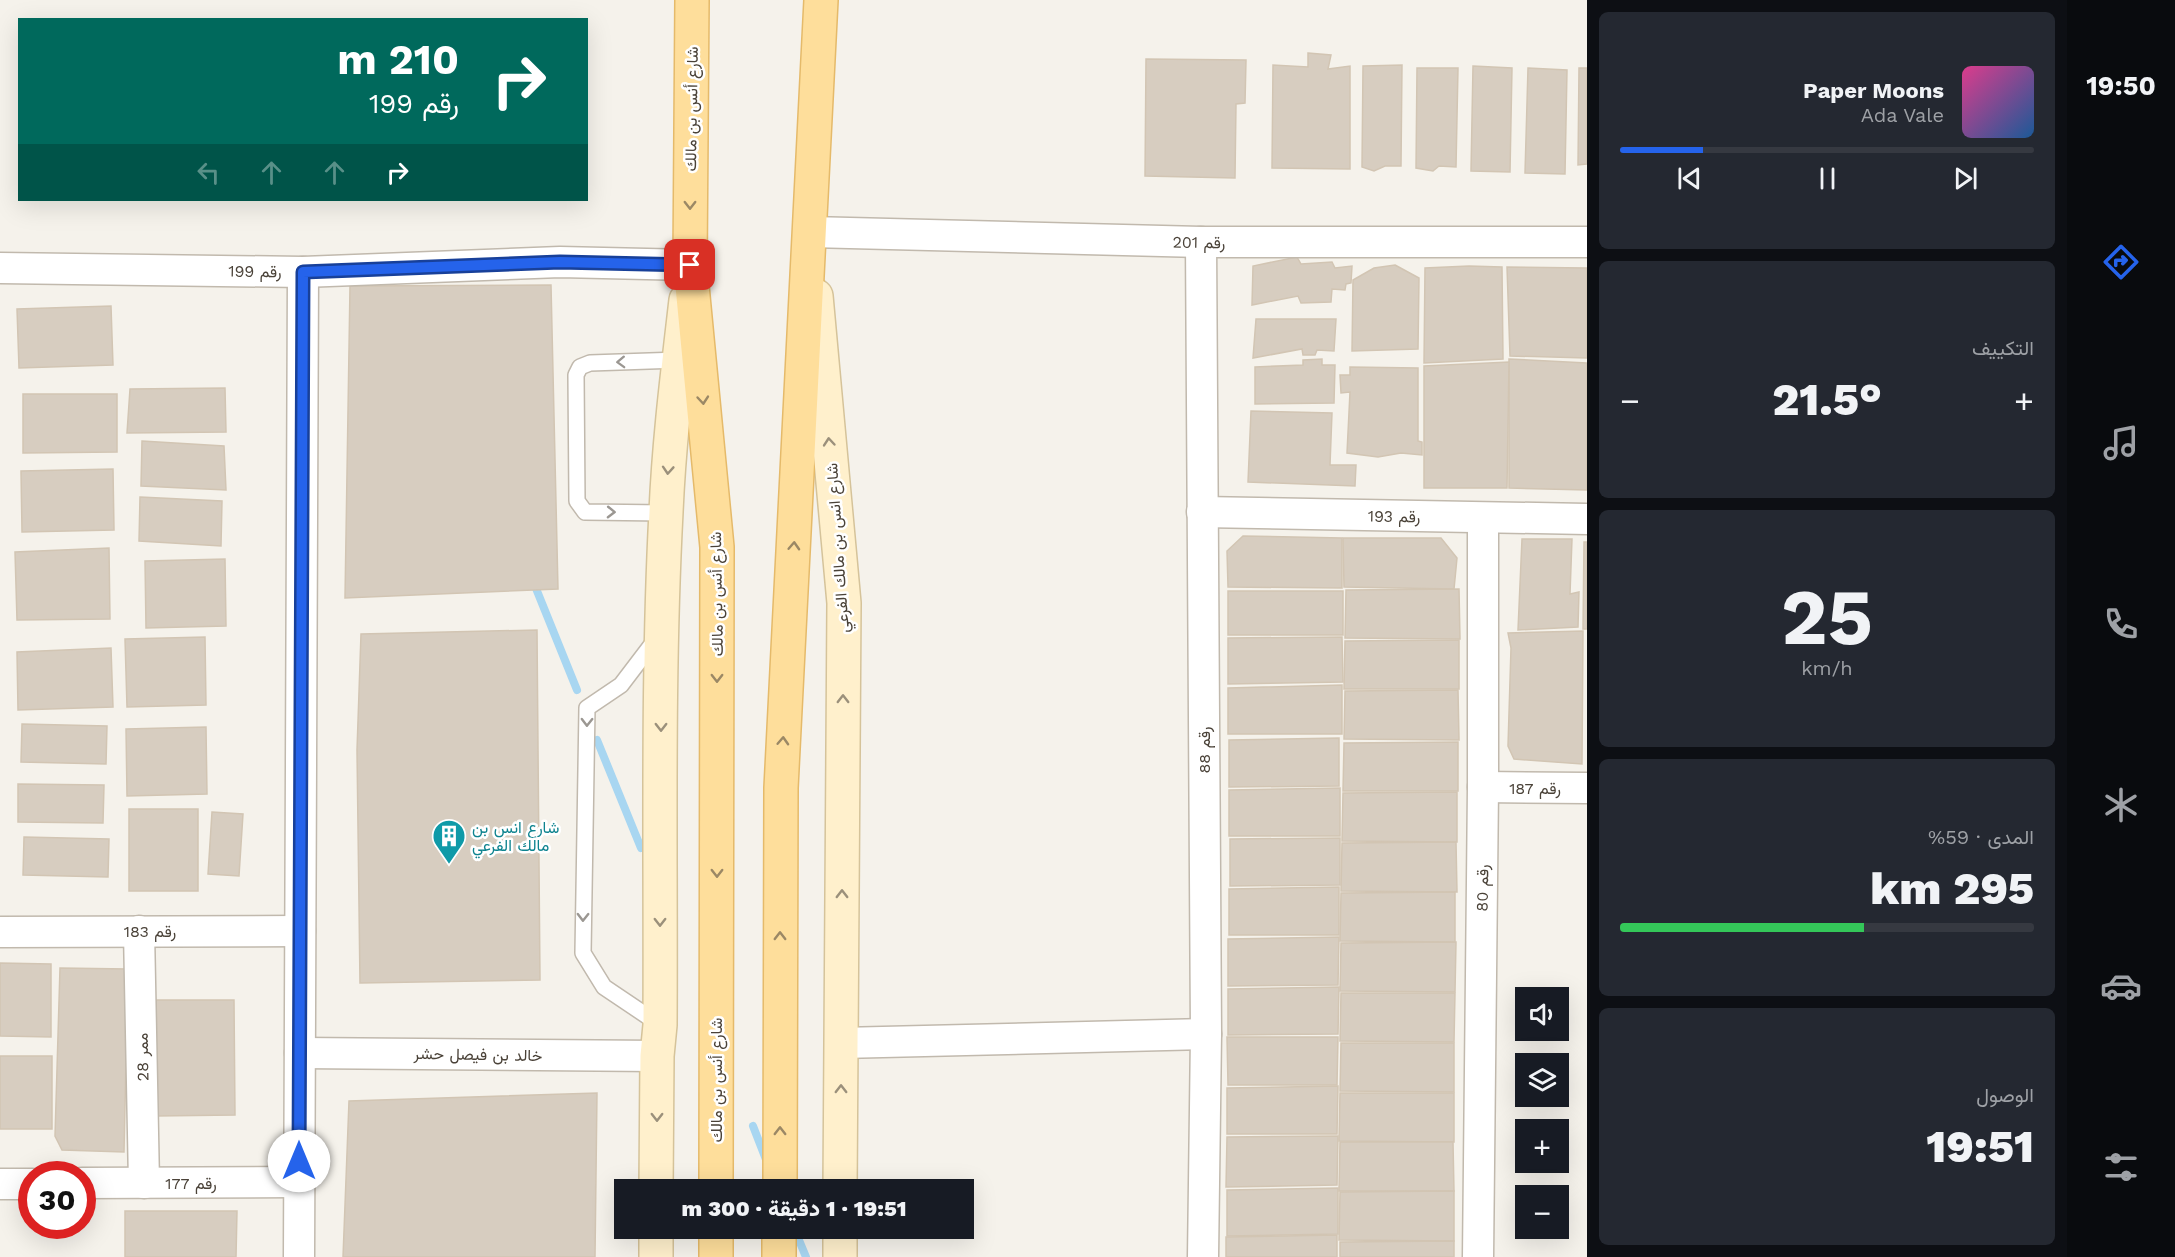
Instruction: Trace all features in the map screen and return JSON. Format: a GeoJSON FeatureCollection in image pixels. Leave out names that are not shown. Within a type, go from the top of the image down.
{"type":"FeatureCollection","features":[{"type":"Feature","properties":{"kind":"main road","name":"شارع أنس بن مالك"},"geometry":{"type":"LineString","coordinates":[[692,0],[690,265],[717,547],[716,1179]]}},
{"type":"Feature","properties":{"kind":"main road"},"geometry":{"type":"LineString","coordinates":[[780,1179],[781,788],[821,0]]}},
{"type":"Feature","properties":{"kind":"main road"},"geometry":{"type":"LineString","coordinates":[[716,1239],[716,1257]]}},
{"type":"Feature","properties":{"kind":"main road"},"geometry":{"type":"LineString","coordinates":[[779,1239],[779,1257]]}},
{"type":"Feature","properties":{"kind":"street","name":"رقم 201"},"geometry":{"type":"LineString","coordinates":[[810,232],[1201,242],[1587,242]]}},
{"type":"Feature","properties":{"kind":"street","name":"شارع انس بن مالك الفرعي"},"geometry":{"type":"LineString","coordinates":[[810,232],[844,603],[840,1179]]}},
{"type":"Feature","properties":{"kind":"street","name":"رقم 88"},"geometry":{"type":"LineString","coordinates":[[1201,242],[1206,1034],[1203,1257]]}},
{"type":"Feature","properties":{"kind":"street","name":"رقم 199"},"geometry":{"type":"LineString","coordinates":[[0,268],[303,272],[560,262],[690,265]]}},
{"type":"Feature","properties":{"kind":"street"},"geometry":{"type":"LineString","coordinates":[[656,1179],[665,513],[670,441],[690,265]]}},
{"type":"Feature","properties":{"kind":"street"},"geometry":{"type":"LineString","coordinates":[[299,1257],[303,272]]}},
{"type":"Feature","properties":{"kind":"street","name":"رقم 193"},"geometry":{"type":"LineString","coordinates":[[1202,512],[1587,519]]}},
{"type":"Feature","properties":{"kind":"street","name":"رقم 80"},"geometry":{"type":"LineString","coordinates":[[1478,1257],[1483,787],[1483,518]]}},
{"type":"Feature","properties":{"kind":"street","name":"رقم 187"},"geometry":{"type":"LineString","coordinates":[[1483,787],[1587,788]]}},
{"type":"Feature","properties":{"kind":"street","name":"ممر 28"},"geometry":{"type":"LineString","coordinates":[[139,931],[144,1183]]}},
{"type":"Feature","properties":{"kind":"street","name":"رقم 183"},"geometry":{"type":"LineString","coordinates":[[0,932],[300,931]]}},
{"type":"Feature","properties":{"kind":"street"},"geometry":{"type":"LineString","coordinates":[[841,1043],[1206,1034]]}},
{"type":"Feature","properties":{"kind":"street","name":"خالد بن فيصل حشر"},"geometry":{"type":"LineString","coordinates":[[300,1053],[658,1040]]}},
{"type":"Feature","properties":{"kind":"street","name":"رقم 177"},"geometry":{"type":"LineString","coordinates":[[96,1183],[299,1182]]}},
{"type":"Feature","properties":{"kind":"street"},"geometry":{"type":"LineString","coordinates":[[0,1184],[18,1184]]}},
{"type":"Feature","properties":{"kind":"street"},"geometry":{"type":"LineString","coordinates":[[656,1239],[656,1257]]}},
{"type":"Feature","properties":{"kind":"street"},"geometry":{"type":"LineString","coordinates":[[840,1239],[840,1257]]}},
{"type":"Feature","properties":{"kind":"lane"},"geometry":{"type":"LineString","coordinates":[[665,513],[585,512],[580,507],[577,501],[576,375],[580,368],[590,363],[679,360]]}},
{"type":"Feature","properties":{"kind":"lane"},"geometry":{"type":"LineString","coordinates":[[658,1040],[604,987],[583,953],[587,708],[621,685],[662,632]]}},
{"type":"Feature","properties":{"kind":"building"},"geometry":{"type":"Polygon","coordinates":[[[1308,53],[1331,55],[1328,69],[1350,66],[1350,169],[1272,168],[1273,65],[1308,67],[1308,53]]]}},
{"type":"Feature","properties":{"kind":"building"},"geometry":{"type":"Polygon","coordinates":[[[1146,59],[1246,60],[1245,103],[1236,104],[1235,178],[1145,176],[1146,59]]]}},
{"type":"Feature","properties":{"kind":"building"},"geometry":{"type":"Polygon","coordinates":[[[1402,65],[1401,166],[1385,166],[1374,171],[1362,167],[1363,66],[1402,65]]]}},
{"type":"Feature","properties":{"kind":"building"},"geometry":{"type":"Polygon","coordinates":[[[1473,66],[1512,68],[1510,172],[1471,171],[1473,66]]]}},
{"type":"Feature","properties":{"kind":"building"},"geometry":{"type":"Polygon","coordinates":[[[1417,68],[1458,68],[1456,167],[1439,166],[1433,171],[1416,168],[1417,68]]]}},
{"type":"Feature","properties":{"kind":"building"},"geometry":{"type":"Polygon","coordinates":[[[1528,68],[1567,70],[1565,174],[1525,173],[1528,68]]]}},
{"type":"Feature","properties":{"kind":"building"},"geometry":{"type":"Polygon","coordinates":[[[1579,68],[1587,68],[1587,164],[1578,165],[1579,68]]]}},
{"type":"Feature","properties":{"kind":"building"},"geometry":{"type":"Polygon","coordinates":[[[1297,257],[1301,264],[1332,262],[1335,268],[1352,266],[1351,283],[1346,284],[1345,290],[1332,289],[1331,302],[1301,303],[1298,296],[1252,305],[1253,266],[1297,257]]]}},
{"type":"Feature","properties":{"kind":"building"},"geometry":{"type":"Polygon","coordinates":[[[1395,265],[1419,278],[1418,349],[1352,351],[1353,280],[1374,268],[1395,265]]]}},
{"type":"Feature","properties":{"kind":"building"},"geometry":{"type":"Polygon","coordinates":[[[1502,267],[1503,359],[1424,363],[1425,268],[1502,267]]]}},
{"type":"Feature","properties":{"kind":"building"},"geometry":{"type":"Polygon","coordinates":[[[1507,267],[1587,268],[1587,358],[1510,356],[1507,267]]]}},
{"type":"Feature","properties":{"kind":"building"},"geometry":{"type":"Polygon","coordinates":[[[551,285],[558,589],[345,598],[350,286],[551,285]]]}},
{"type":"Feature","properties":{"kind":"building"},"geometry":{"type":"Polygon","coordinates":[[[111,306],[113,365],[19,368],[17,309],[111,306]]]}},
{"type":"Feature","properties":{"kind":"building"},"geometry":{"type":"Polygon","coordinates":[[[1256,319],[1336,319],[1334,351],[1317,350],[1315,355],[1303,355],[1302,349],[1253,358],[1256,319]]]}},
{"type":"Feature","properties":{"kind":"building"},"geometry":{"type":"Polygon","coordinates":[[[1322,359],[1322,365],[1335,365],[1334,403],[1255,404],[1255,367],[1303,365],[1303,360],[1322,359]]]}},
{"type":"Feature","properties":{"kind":"building"},"geometry":{"type":"Polygon","coordinates":[[[1509,359],[1587,363],[1587,490],[1509,488],[1509,359]]]}},
{"type":"Feature","properties":{"kind":"building"},"geometry":{"type":"Polygon","coordinates":[[[1509,362],[1507,488],[1424,488],[1424,366],[1509,362]]]}},
{"type":"Feature","properties":{"kind":"building"},"geometry":{"type":"Polygon","coordinates":[[[1350,367],[1418,368],[1418,441],[1422,442],[1422,455],[1401,453],[1378,457],[1347,453],[1350,392],[1341,393],[1340,375],[1350,375],[1350,367]]]}},
{"type":"Feature","properties":{"kind":"building"},"geometry":{"type":"Polygon","coordinates":[[[225,388],[226,432],[127,433],[130,389],[225,388]]]}},
{"type":"Feature","properties":{"kind":"building"},"geometry":{"type":"Polygon","coordinates":[[[23,394],[117,394],[117,452],[23,453],[23,394]]]}},
{"type":"Feature","properties":{"kind":"building"},"geometry":{"type":"Polygon","coordinates":[[[1251,411],[1332,413],[1330,465],[1356,465],[1355,486],[1248,482],[1251,411]]]}},
{"type":"Feature","properties":{"kind":"building"},"geometry":{"type":"Polygon","coordinates":[[[142,441],[224,446],[226,490],[141,486],[142,441]]]}},
{"type":"Feature","properties":{"kind":"building"},"geometry":{"type":"Polygon","coordinates":[[[113,469],[114,530],[22,532],[21,471],[113,469]]]}},
{"type":"Feature","properties":{"kind":"building"},"geometry":{"type":"Polygon","coordinates":[[[140,497],[222,501],[221,546],[139,541],[140,497]]]}},
{"type":"Feature","properties":{"kind":"building"},"geometry":{"type":"Polygon","coordinates":[[[1243,536],[1342,538],[1342,588],[1228,587],[1227,551],[1243,536]]]}},
{"type":"Feature","properties":{"kind":"building"},"geometry":{"type":"Polygon","coordinates":[[[1343,538],[1441,538],[1457,558],[1454,589],[1344,587],[1343,538]]]}},
{"type":"Feature","properties":{"kind":"building"},"geometry":{"type":"Polygon","coordinates":[[[1522,539],[1572,539],[1570,594],[1579,592],[1578,627],[1518,630],[1522,539]]]}},
{"type":"Feature","properties":{"kind":"building"},"geometry":{"type":"Polygon","coordinates":[[[1584,542],[1587,542],[1587,629],[1583,629],[1584,542]]]}},
{"type":"Feature","properties":{"kind":"building"},"geometry":{"type":"Polygon","coordinates":[[[109,548],[110,619],[17,620],[15,552],[109,548]]]}},
{"type":"Feature","properties":{"kind":"building"},"geometry":{"type":"Polygon","coordinates":[[[225,559],[226,626],[146,628],[145,561],[225,559]]]}},
{"type":"Feature","properties":{"kind":"building"},"geometry":{"type":"Polygon","coordinates":[[[1459,589],[1460,639],[1345,638],[1346,590],[1459,589]]]}},
{"type":"Feature","properties":{"kind":"building"},"geometry":{"type":"Polygon","coordinates":[[[1228,591],[1343,591],[1343,635],[1228,635],[1228,591]]]}},
{"type":"Feature","properties":{"kind":"building","name":"شارع انس بن مالك الفرعي"},"geometry":{"type":"Polygon","coordinates":[[[537,630],[540,980],[360,983],[357,750],[361,634],[537,630]]]}},
{"type":"Feature","properties":{"kind":"building"},"geometry":{"type":"Polygon","coordinates":[[[1583,631],[1582,764],[1514,759],[1508,746],[1511,648],[1508,633],[1583,631]]]}},
{"type":"Feature","properties":{"kind":"building"},"geometry":{"type":"Polygon","coordinates":[[[205,637],[206,705],[127,707],[125,639],[205,637]]]}},
{"type":"Feature","properties":{"kind":"building"},"geometry":{"type":"Polygon","coordinates":[[[1342,637],[1343,682],[1228,684],[1228,638],[1342,637]]]}},
{"type":"Feature","properties":{"kind":"building"},"geometry":{"type":"Polygon","coordinates":[[[1459,640],[1459,689],[1344,689],[1345,641],[1459,640]]]}},
{"type":"Feature","properties":{"kind":"building"},"geometry":{"type":"Polygon","coordinates":[[[111,648],[113,707],[18,710],[17,652],[111,648]]]}},
{"type":"Feature","properties":{"kind":"building"},"geometry":{"type":"Polygon","coordinates":[[[1342,685],[1342,734],[1228,734],[1228,688],[1342,685]]]}},
{"type":"Feature","properties":{"kind":"building"},"geometry":{"type":"Polygon","coordinates":[[[1458,690],[1459,740],[1344,739],[1345,691],[1458,690]]]}},
{"type":"Feature","properties":{"kind":"building"},"geometry":{"type":"Polygon","coordinates":[[[22,724],[107,726],[106,764],[21,762],[22,724]]]}},
{"type":"Feature","properties":{"kind":"building"},"geometry":{"type":"Polygon","coordinates":[[[206,727],[207,794],[127,796],[126,729],[206,727]]]}},
{"type":"Feature","properties":{"kind":"building"},"geometry":{"type":"Polygon","coordinates":[[[1339,738],[1339,786],[1229,787],[1229,740],[1339,738]]]}},
{"type":"Feature","properties":{"kind":"building"},"geometry":{"type":"Polygon","coordinates":[[[1458,742],[1458,791],[1343,791],[1344,743],[1458,742]]]}},
{"type":"Feature","properties":{"kind":"building"},"geometry":{"type":"Polygon","coordinates":[[[18,784],[104,785],[103,823],[18,822],[18,784]]]}},
{"type":"Feature","properties":{"kind":"building"},"geometry":{"type":"Polygon","coordinates":[[[1340,788],[1340,836],[1229,836],[1229,790],[1340,788]]]}},
{"type":"Feature","properties":{"kind":"building"},"geometry":{"type":"Polygon","coordinates":[[[1457,792],[1457,842],[1342,841],[1343,793],[1457,792]]]}},
{"type":"Feature","properties":{"kind":"building"},"geometry":{"type":"Polygon","coordinates":[[[129,809],[198,809],[198,891],[129,891],[129,809]]]}},
{"type":"Feature","properties":{"kind":"building"},"geometry":{"type":"Polygon","coordinates":[[[212,812],[243,814],[239,876],[208,874],[212,812]]]}},
{"type":"Feature","properties":{"kind":"building"},"geometry":{"type":"Polygon","coordinates":[[[24,837],[109,839],[108,877],[23,875],[24,837]]]}},
{"type":"Feature","properties":{"kind":"building"},"geometry":{"type":"Polygon","coordinates":[[[1340,838],[1340,885],[1230,886],[1230,839],[1340,838]]]}},
{"type":"Feature","properties":{"kind":"building"},"geometry":{"type":"Polygon","coordinates":[[[1456,842],[1457,892],[1341,891],[1342,843],[1456,842]]]}},
{"type":"Feature","properties":{"kind":"building"},"geometry":{"type":"Polygon","coordinates":[[[1339,887],[1339,935],[1229,935],[1229,889],[1339,887]]]}},
{"type":"Feature","properties":{"kind":"building"},"geometry":{"type":"Polygon","coordinates":[[[1455,892],[1455,942],[1340,941],[1341,893],[1455,892]]]}},
{"type":"Feature","properties":{"kind":"building"},"geometry":{"type":"Polygon","coordinates":[[[1339,937],[1338,985],[1228,986],[1228,939],[1339,937]]]}},
{"type":"Feature","properties":{"kind":"building"},"geometry":{"type":"Polygon","coordinates":[[[1456,942],[1455,992],[1340,991],[1341,943],[1456,942]]]}},
{"type":"Feature","properties":{"kind":"building"},"geometry":{"type":"Polygon","coordinates":[[[0,963],[51,964],[51,1037],[0,1036],[0,963]]]}},
{"type":"Feature","properties":{"kind":"building"},"geometry":{"type":"Polygon","coordinates":[[[60,968],[128,969],[124,1152],[62,1150],[55,1136],[60,968]]]}},
{"type":"Feature","properties":{"kind":"building"},"geometry":{"type":"Polygon","coordinates":[[[1339,987],[1338,1034],[1228,1035],[1228,989],[1339,987]]]}},
{"type":"Feature","properties":{"kind":"building"},"geometry":{"type":"Polygon","coordinates":[[[1341,993],[1455,993],[1454,1042],[1340,1041],[1341,993]]]}},
{"type":"Feature","properties":{"kind":"building"},"geometry":{"type":"Polygon","coordinates":[[[156,1000],[234,1000],[235,1115],[156,1116],[156,1000]]]}},
{"type":"Feature","properties":{"kind":"building"},"geometry":{"type":"Polygon","coordinates":[[[1227,1037],[1338,1037],[1337,1085],[1228,1085],[1227,1037]]]}},
{"type":"Feature","properties":{"kind":"building"},"geometry":{"type":"Polygon","coordinates":[[[1341,1043],[1454,1043],[1454,1092],[1340,1091],[1341,1043]]]}},
{"type":"Feature","properties":{"kind":"building"},"geometry":{"type":"Polygon","coordinates":[[[0,1056],[52,1056],[52,1129],[0,1129],[0,1056]]]}},
{"type":"Feature","properties":{"kind":"building"},"geometry":{"type":"Polygon","coordinates":[[[1338,1086],[1337,1134],[1227,1134],[1227,1088],[1338,1086]]]}},
{"type":"Feature","properties":{"kind":"building"},"geometry":{"type":"Polygon","coordinates":[[[597,1093],[595,1257],[343,1257],[349,1101],[597,1093]]]}},
{"type":"Feature","properties":{"kind":"building"},"geometry":{"type":"Polygon","coordinates":[[[1340,1093],[1454,1093],[1454,1142],[1339,1141],[1340,1093]]]}},
{"type":"Feature","properties":{"kind":"building"},"geometry":{"type":"Polygon","coordinates":[[[1338,1136],[1337,1185],[1226,1187],[1227,1137],[1338,1136]]]}},
{"type":"Feature","properties":{"kind":"building"},"geometry":{"type":"Polygon","coordinates":[[[1340,1142],[1453,1142],[1454,1191],[1339,1191],[1340,1142]]]}},
{"type":"Feature","properties":{"kind":"building"},"geometry":{"type":"Polygon","coordinates":[[[1338,1188],[1338,1234],[1227,1236],[1227,1190],[1338,1188]]]}},
{"type":"Feature","properties":{"kind":"building"},"geometry":{"type":"Polygon","coordinates":[[[1454,1191],[1454,1241],[1339,1240],[1340,1192],[1454,1191]]]}},
{"type":"Feature","properties":{"kind":"building"},"geometry":{"type":"Polygon","coordinates":[[[125,1211],[237,1211],[236,1257],[125,1257],[125,1211]]]}},
{"type":"Feature","properties":{"kind":"building"},"geometry":{"type":"Polygon","coordinates":[[[1337,1235],[1337,1257],[1226,1257],[1226,1237],[1337,1235]]]}},
{"type":"Feature","properties":{"kind":"building"},"geometry":{"type":"Polygon","coordinates":[[[1454,1241],[1454,1257],[1340,1257],[1340,1242],[1454,1241]]]}},
{"type":"Feature","properties":{"kind":"waterway"},"geometry":{"type":"LineString","coordinates":[[533,581],[577,690]]}},
{"type":"Feature","properties":{"kind":"waterway"},"geometry":{"type":"LineString","coordinates":[[597,740],[641,848]]}},
{"type":"Feature","properties":{"kind":"waterway"},"geometry":{"type":"LineString","coordinates":[[753,1126],[767,1162]]}},
{"type":"Feature","properties":{"kind":"waterway"},"geometry":{"type":"LineString","coordinates":[[799,1239],[806,1257]]}},
{"type":"Feature","properties":{"kind":"place","name":"شارع انس بن مالك الفرعي"},"geometry":{"type":"Point","coordinates":[449,865]}},
{"type":"Feature","properties":{"kind":"route"},"geometry":{"type":"LineString","coordinates":[[299,1161],[303,272],[560,262],[690,265]]}}]}
